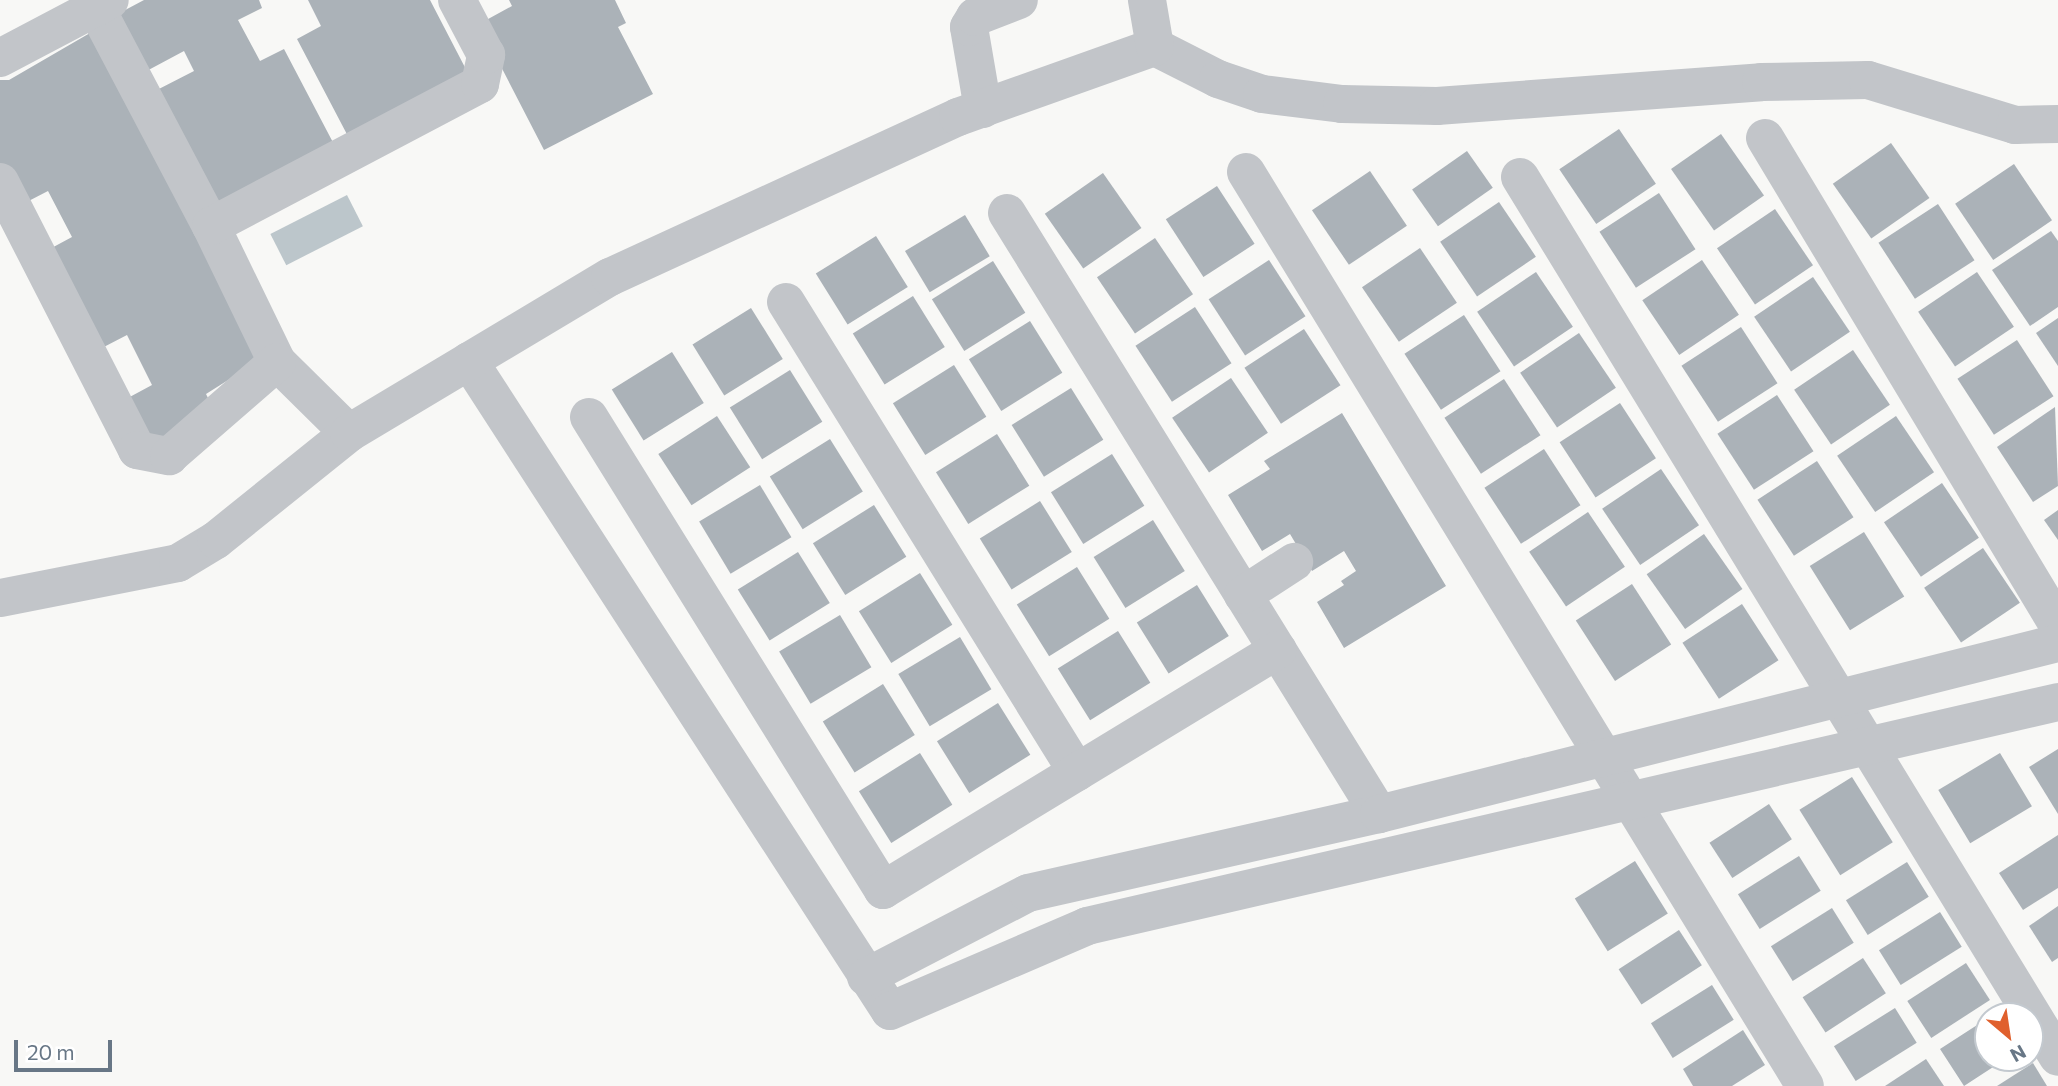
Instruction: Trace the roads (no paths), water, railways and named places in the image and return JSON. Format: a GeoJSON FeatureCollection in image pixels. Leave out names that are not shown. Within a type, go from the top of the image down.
{"type":"FeatureCollection","features":[{"type":"Feature","properties":{"kind":"street"},"geometry":{"type":"LineString","coordinates":[[211,226],[480,84],[486,55],[457,0]]}},
{"type":"Feature","properties":{"kind":"street"},"geometry":{"type":"LineString","coordinates":[[983,109],[969,26],[975,17],[1019,0]]}},
{"type":"Feature","properties":{"kind":"street"},"geometry":{"type":"LineString","coordinates":[[1147,0],[1155,47]]}},
{"type":"Feature","properties":{"kind":"street"},"geometry":{"type":"LineString","coordinates":[[0,58],[103,4],[277,362],[349,433]]}},
{"type":"Feature","properties":{"kind":"street"},"geometry":{"type":"LineString","coordinates":[[0,598],[178,563],[216,540],[349,433],[610,277],[983,109],[1155,47],[1218,79],[1262,94],[1342,104],[1437,106],[1761,82],[1868,80],[2015,125],[2058,124]]}},
{"type":"Feature","properties":{"kind":"street"},"geometry":{"type":"LineString","coordinates":[[1765,138],[2058,625]]}},
{"type":"Feature","properties":{"kind":"street"},"geometry":{"type":"LineString","coordinates":[[1246,172],[1805,1086]]}},
{"type":"Feature","properties":{"kind":"street"},"geometry":{"type":"LineString","coordinates":[[1520,177],[2058,1057]]}},
{"type":"Feature","properties":{"kind":"street"},"geometry":{"type":"LineString","coordinates":[[0,182],[137,450],[169,456],[277,362]]}},
{"type":"Feature","properties":{"kind":"street"},"geometry":{"type":"LineString","coordinates":[[1007,213],[1379,814]]}},
{"type":"Feature","properties":{"kind":"street"},"geometry":{"type":"LineString","coordinates":[[786,302],[1077,772]]}},
{"type":"Feature","properties":{"kind":"street"},"geometry":{"type":"LineString","coordinates":[[469,361],[890,1011],[925,1000],[1087,926],[2058,702]]}},
{"type":"Feature","properties":{"kind":"street"},"geometry":{"type":"LineString","coordinates":[[589,416],[883,890],[1278,650]]}},
{"type":"Feature","properties":{"kind":"street"},"geometry":{"type":"LineString","coordinates":[[1244,595],[1294,562]]}},
{"type":"Feature","properties":{"kind":"street"},"geometry":{"type":"LineString","coordinates":[[866,977],[1028,893],[1379,814],[2058,643]]}}]}
